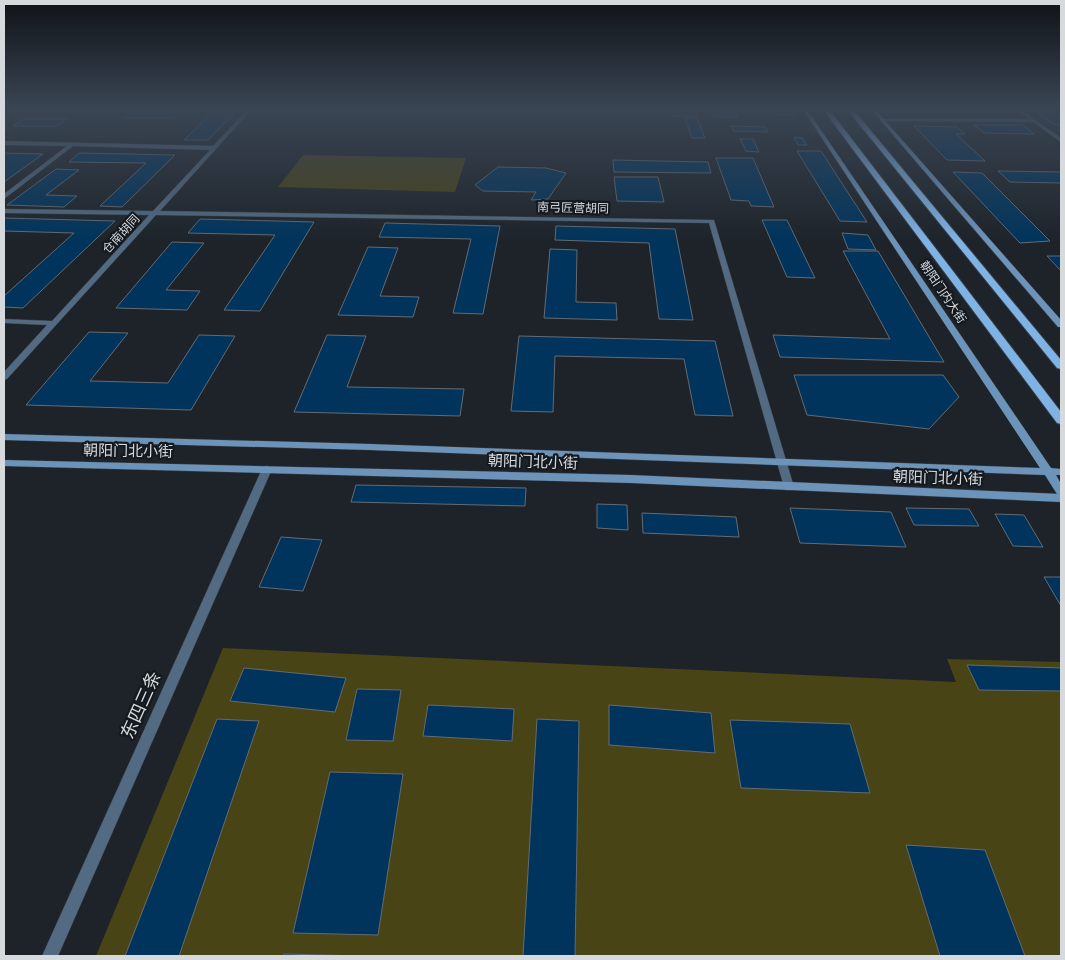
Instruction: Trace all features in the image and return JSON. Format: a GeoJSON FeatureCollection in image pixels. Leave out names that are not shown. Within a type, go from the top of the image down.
{"type":"FeatureCollection","features":[{"type":"Feature","properties":{"kind":"main road","name":"朝阳门内大街"},"geometry":{"type":"LineString","coordinates":[[834,153],[1061,491]]}},
{"type":"Feature","properties":{"kind":"main road","name":"朝阳门内大街"},"geometry":{"type":"LineString","coordinates":[[859,153],[1061,420]]}},
{"type":"Feature","properties":{"kind":"main road"},"geometry":{"type":"LineString","coordinates":[[886,153],[1061,366]]}},
{"type":"Feature","properties":{"kind":"main road"},"geometry":{"type":"LineString","coordinates":[[912,153],[1061,324]]}},
{"type":"Feature","properties":{"kind":"main road","name":"朝阳门北小街"},"geometry":{"type":"LineString","coordinates":[[4,437],[370,447],[1061,472]]}},
{"type":"Feature","properties":{"kind":"main road","name":"朝阳门北小街"},"geometry":{"type":"LineString","coordinates":[[4,463],[631,479],[1061,498]]}},
{"type":"Feature","properties":{"kind":"street"},"geometry":{"type":"LineString","coordinates":[[4,197],[62,153]]}},
{"type":"Feature","properties":{"kind":"street","name":"仓南胡同"},"geometry":{"type":"LineString","coordinates":[[4,377],[157,212],[209,153]]}},
{"type":"Feature","properties":{"kind":"street"},"geometry":{"type":"LineString","coordinates":[[4,211],[157,212]]}},
{"type":"Feature","properties":{"kind":"street","name":"南弓匠营胡同"},"geometry":{"type":"LineString","coordinates":[[157,212],[712,221],[789,487]]}},
{"type":"Feature","properties":{"kind":"street"},"geometry":{"type":"LineString","coordinates":[[4,322],[53,323]]}},
{"type":"Feature","properties":{"kind":"street","name":"东四三条"},"geometry":{"type":"LineString","coordinates":[[50,956],[267,469]]}},
{"type":"Feature","properties":{"kind":"shaded area"},"geometry":{"type":"Polygon","coordinates":[[[303,155],[466,158],[455,192],[278,187],[303,155]]]}},
{"type":"Feature","properties":{"kind":"shaded area"},"geometry":{"type":"Polygon","coordinates":[[[223,648],[956,682],[947,659],[1061,662],[1061,956],[96,956],[223,648]]]}},
{"type":"Feature","properties":{"kind":"building"},"geometry":{"type":"Polygon","coordinates":[[[4,153],[43,154],[4,182],[4,153]]]}},
{"type":"Feature","properties":{"kind":"building"},"geometry":{"type":"Polygon","coordinates":[[[79,153],[175,155],[122,207],[100,206],[146,163],[69,162],[79,153]]]}},
{"type":"Feature","properties":{"kind":"building"},"geometry":{"type":"Polygon","coordinates":[[[798,153],[822,153],[867,222],[840,221],[798,153]]]}},
{"type":"Feature","properties":{"kind":"building"},"geometry":{"type":"Polygon","coordinates":[[[940,153],[976,153],[985,161],[947,160],[940,153]]]}},
{"type":"Feature","properties":{"kind":"building"},"geometry":{"type":"Polygon","coordinates":[[[716,158],[753,158],[774,207],[751,206],[749,201],[731,200],[716,158]]]}},
{"type":"Feature","properties":{"kind":"building"},"geometry":{"type":"Polygon","coordinates":[[[613,160],[708,162],[711,173],[614,172],[613,160]]]}},
{"type":"Feature","properties":{"kind":"building"},"geometry":{"type":"Polygon","coordinates":[[[498,167],[546,168],[566,173],[548,199],[531,200],[536,192],[483,191],[475,185],[498,167]]]}},
{"type":"Feature","properties":{"kind":"building"},"geometry":{"type":"Polygon","coordinates":[[[56,169],[79,170],[46,195],[77,196],[64,207],[7,205],[56,169]]]}},
{"type":"Feature","properties":{"kind":"building"},"geometry":{"type":"Polygon","coordinates":[[[998,171],[1061,172],[1061,183],[1010,182],[998,171]]]}},
{"type":"Feature","properties":{"kind":"building"},"geometry":{"type":"Polygon","coordinates":[[[953,172],[982,173],[1050,241],[1020,243],[953,172]]]}},
{"type":"Feature","properties":{"kind":"building"},"geometry":{"type":"Polygon","coordinates":[[[614,177],[658,177],[664,202],[617,201],[614,177]]]}},
{"type":"Feature","properties":{"kind":"building"},"geometry":{"type":"Polygon","coordinates":[[[4,218],[115,221],[23,308],[4,307],[4,296],[74,233],[4,231],[4,218]]]}},
{"type":"Feature","properties":{"kind":"building"},"geometry":{"type":"Polygon","coordinates":[[[200,219],[314,222],[260,311],[224,310],[275,235],[188,233],[200,219]]]}},
{"type":"Feature","properties":{"kind":"building"},"geometry":{"type":"Polygon","coordinates":[[[762,220],[787,220],[815,278],[787,277],[762,220]]]}},
{"type":"Feature","properties":{"kind":"building"},"geometry":{"type":"Polygon","coordinates":[[[385,223],[500,226],[483,314],[453,313],[471,239],[379,237],[385,223]]]}},
{"type":"Feature","properties":{"kind":"building"},"geometry":{"type":"Polygon","coordinates":[[[556,226],[675,229],[693,320],[659,319],[649,243],[555,240],[556,226]]]}},
{"type":"Feature","properties":{"kind":"building"},"geometry":{"type":"Polygon","coordinates":[[[842,233],[868,235],[876,250],[848,249],[842,233]]]}},
{"type":"Feature","properties":{"kind":"building"},"geometry":{"type":"Polygon","coordinates":[[[172,242],[204,243],[166,290],[200,291],[187,310],[116,308],[172,242]]]}},
{"type":"Feature","properties":{"kind":"building"},"geometry":{"type":"Polygon","coordinates":[[[368,247],[398,248],[380,296],[419,297],[413,317],[338,315],[368,247]]]}},
{"type":"Feature","properties":{"kind":"building"},"geometry":{"type":"Polygon","coordinates":[[[550,249],[577,250],[576,302],[616,303],[617,320],[544,318],[550,249]]]}},
{"type":"Feature","properties":{"kind":"building"},"geometry":{"type":"Polygon","coordinates":[[[843,251],[878,251],[944,362],[780,357],[773,335],[890,339],[843,251]]]}},
{"type":"Feature","properties":{"kind":"building"},"geometry":{"type":"Polygon","coordinates":[[[1047,256],[1061,256],[1061,271],[1047,256]]]}},
{"type":"Feature","properties":{"kind":"building"},"geometry":{"type":"Polygon","coordinates":[[[89,332],[128,333],[90,381],[168,383],[199,335],[235,336],[191,410],[26,405],[89,332]]]}},
{"type":"Feature","properties":{"kind":"building"},"geometry":{"type":"Polygon","coordinates":[[[327,335],[366,336],[347,387],[464,389],[460,416],[294,412],[327,335]]]}},
{"type":"Feature","properties":{"kind":"building"},"geometry":{"type":"Polygon","coordinates":[[[519,336],[715,341],[733,416],[695,415],[684,359],[555,356],[553,412],[511,411],[519,336]]]}},
{"type":"Feature","properties":{"kind":"building"},"geometry":{"type":"Polygon","coordinates":[[[794,375],[943,375],[959,397],[929,429],[807,415],[794,375]]]}},
{"type":"Feature","properties":{"kind":"building"},"geometry":{"type":"Polygon","coordinates":[[[356,485],[526,488],[525,506],[351,502],[356,485]]]}},
{"type":"Feature","properties":{"kind":"building"},"geometry":{"type":"Polygon","coordinates":[[[597,504],[627,505],[628,530],[597,528],[597,504]]]}},
{"type":"Feature","properties":{"kind":"building"},"geometry":{"type":"Polygon","coordinates":[[[790,508],[891,512],[906,547],[800,543],[790,508]]]}},
{"type":"Feature","properties":{"kind":"building"},"geometry":{"type":"Polygon","coordinates":[[[906,508],[969,509],[979,526],[914,525],[906,508]]]}},
{"type":"Feature","properties":{"kind":"building"},"geometry":{"type":"Polygon","coordinates":[[[642,513],[736,517],[739,537],[643,533],[642,513]]]}},
{"type":"Feature","properties":{"kind":"building"},"geometry":{"type":"Polygon","coordinates":[[[995,514],[1024,515],[1043,547],[1013,546],[995,514]]]}},
{"type":"Feature","properties":{"kind":"building"},"geometry":{"type":"Polygon","coordinates":[[[281,537],[322,540],[303,591],[259,587],[281,537]]]}},
{"type":"Feature","properties":{"kind":"building"},"geometry":{"type":"Polygon","coordinates":[[[1044,577],[1061,577],[1061,606],[1044,577]]]}},
{"type":"Feature","properties":{"kind":"building"},"geometry":{"type":"Polygon","coordinates":[[[967,665],[1061,668],[1061,691],[979,690],[967,665]]]}},
{"type":"Feature","properties":{"kind":"building"},"geometry":{"type":"Polygon","coordinates":[[[244,668],[346,678],[335,712],[230,701],[244,668]]]}},
{"type":"Feature","properties":{"kind":"building"},"geometry":{"type":"Polygon","coordinates":[[[357,689],[401,690],[393,741],[346,740],[357,689]]]}},
{"type":"Feature","properties":{"kind":"building"},"geometry":{"type":"Polygon","coordinates":[[[428,705],[514,709],[512,741],[423,736],[428,705]]]}},
{"type":"Feature","properties":{"kind":"building"},"geometry":{"type":"Polygon","coordinates":[[[609,705],[711,713],[715,753],[609,745],[609,705]]]}},
{"type":"Feature","properties":{"kind":"building"},"geometry":{"type":"Polygon","coordinates":[[[217,719],[259,721],[179,956],[125,956],[217,719]]]}},
{"type":"Feature","properties":{"kind":"building"},"geometry":{"type":"Polygon","coordinates":[[[537,719],[579,721],[575,956],[523,956],[537,719]]]}},
{"type":"Feature","properties":{"kind":"building"},"geometry":{"type":"Polygon","coordinates":[[[730,720],[850,724],[870,793],[741,788],[730,720]]]}},
{"type":"Feature","properties":{"kind":"building"},"geometry":{"type":"Polygon","coordinates":[[[330,772],[403,774],[378,935],[293,933],[330,772]]]}},
{"type":"Feature","properties":{"kind":"building"},"geometry":{"type":"Polygon","coordinates":[[[906,845],[985,850],[1025,956],[940,956],[906,845]]]}},
{"type":"Feature","properties":{"kind":"building"},"geometry":{"type":"Polygon","coordinates":[[[284,954],[362,956],[283,956],[284,954]]]}}]}
